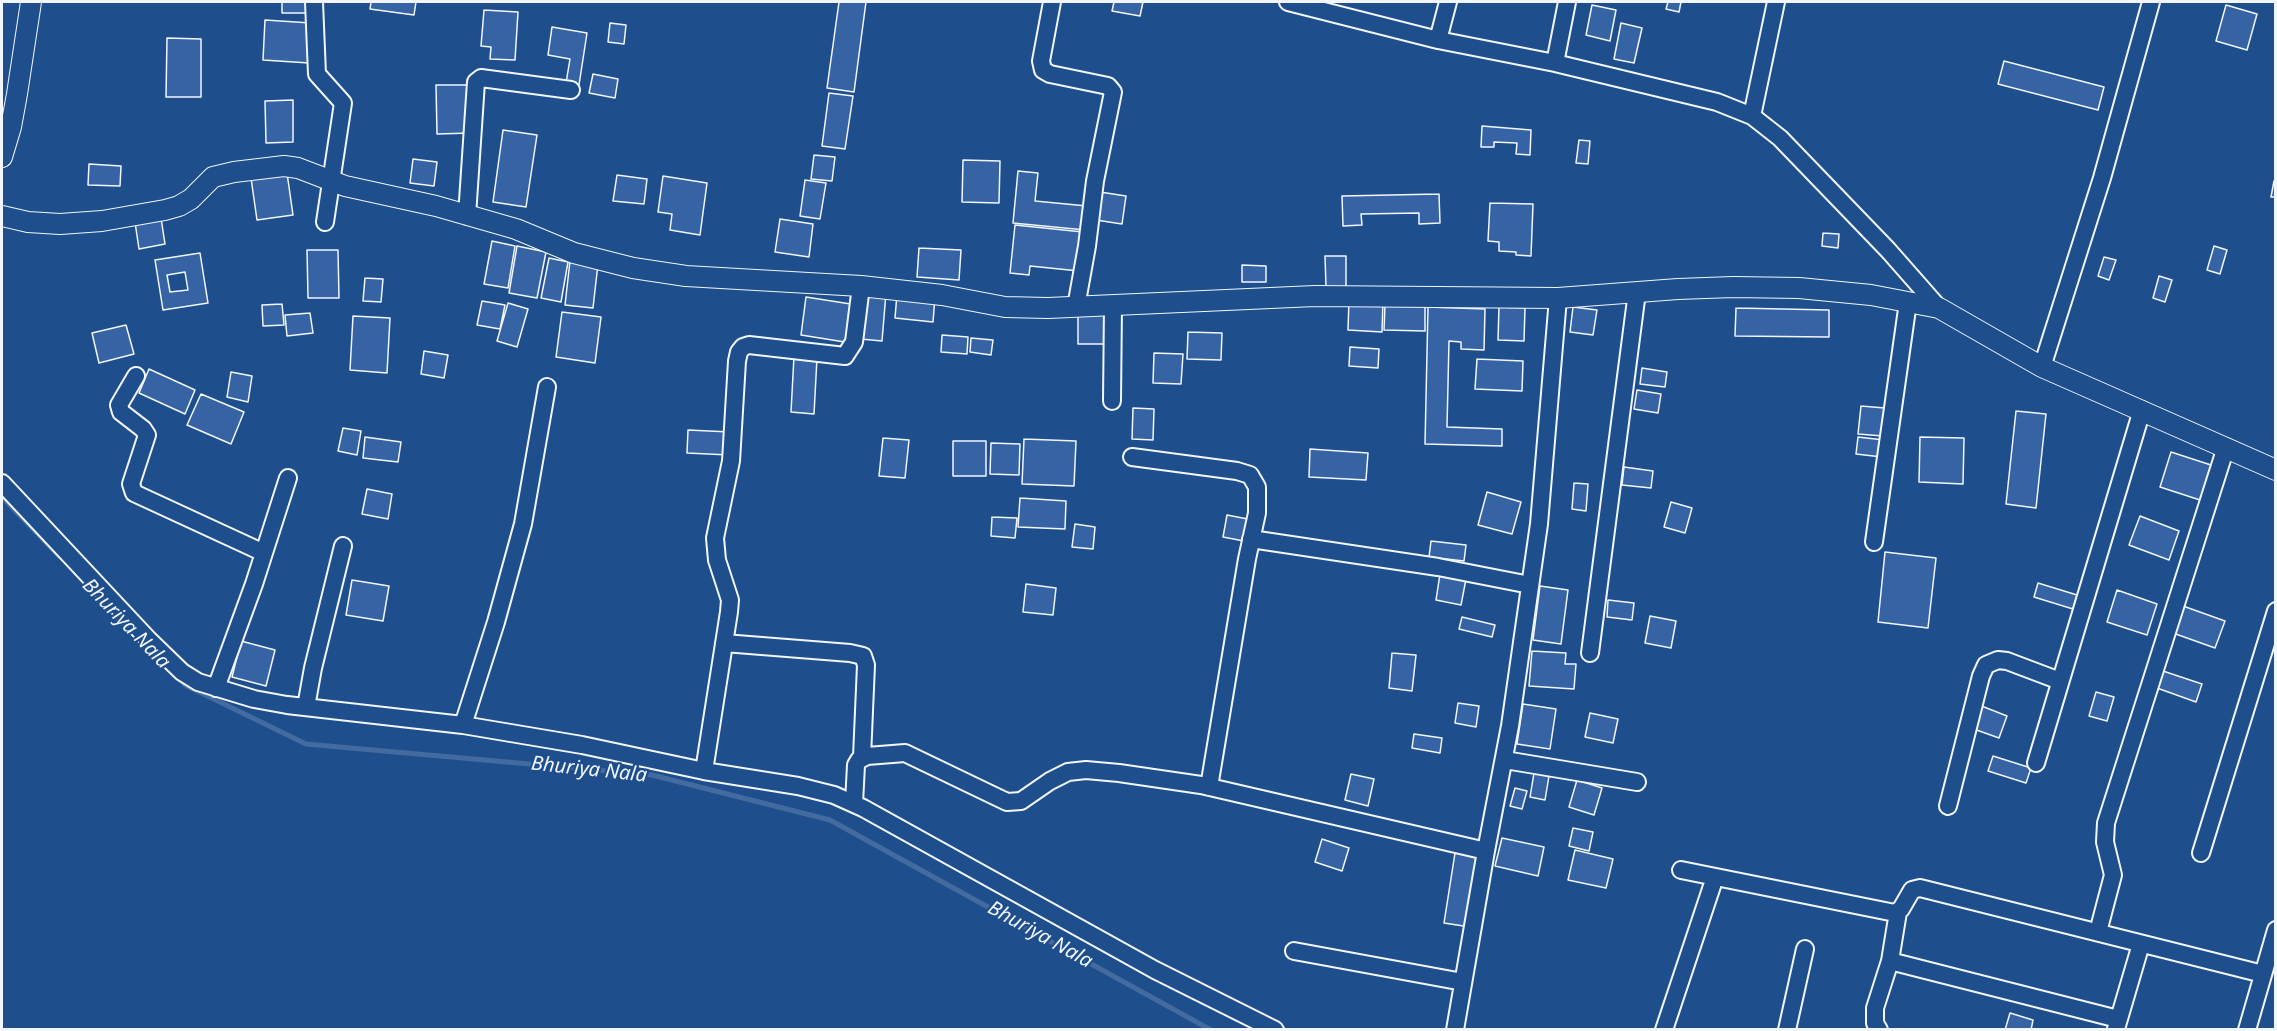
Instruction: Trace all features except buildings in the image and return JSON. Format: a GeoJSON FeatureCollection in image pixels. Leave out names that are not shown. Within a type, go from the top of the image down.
{"type":"FeatureCollection","features":[{"type":"Feature","properties":{"kind":"street"},"geometry":{"type":"LineString","coordinates":[[2,157],[11,127],[31,2]]}},
{"type":"Feature","properties":{"kind":"street"},"geometry":{"type":"LineString","coordinates":[[314,2],[317,74],[343,103],[325,222]]}},
{"type":"Feature","properties":{"kind":"street"},"geometry":{"type":"LineString","coordinates":[[1052,2],[1041,61],[1043,70],[1050,74],[1108,86],[1113,92],[1095,181],[1076,307]]}},
{"type":"Feature","properties":{"kind":"street"},"geometry":{"type":"LineString","coordinates":[[1288,2],[1335,8],[1438,40],[1555,63],[1716,102],[1752,116],[1788,146],[1888,250],[1939,308]]}},
{"type":"Feature","properties":{"kind":"street"},"geometry":{"type":"LineString","coordinates":[[1438,40],[1448,2]]}},
{"type":"Feature","properties":{"kind":"street"},"geometry":{"type":"LineString","coordinates":[[1555,63],[1567,2]]}},
{"type":"Feature","properties":{"kind":"street"},"geometry":{"type":"LineString","coordinates":[[1752,116],[1776,2]]}},
{"type":"Feature","properties":{"kind":"street"},"geometry":{"type":"LineString","coordinates":[[2042,367],[2102,178],[2151,2]]}},
{"type":"Feature","properties":{"kind":"street"},"geometry":{"type":"LineString","coordinates":[[467,216],[476,82],[481,78],[571,90]]}},
{"type":"Feature","properties":{"kind":"street"},"geometry":{"type":"LineString","coordinates":[[2,216],[28,222],[60,224],[102,221],[179,206],[191,199],[213,177],[268,167],[298,168],[332,181],[436,206],[538,237],[582,255],[633,268],[686,276],[861,286],[942,295],[1027,309],[1315,296],[1558,298],[1733,287],[1799,288],[1871,296],[1939,308],[2042,367],[2276,470]]}},
{"type":"Feature","properties":{"kind":"street"},"geometry":{"type":"LineString","coordinates":[[704,771],[730,600],[717,560],[715,538],[731,461],[736,361],[743,347],[749,345],[845,356],[855,342],[861,286]]}},
{"type":"Feature","properties":{"kind":"street"},"geometry":{"type":"LineString","coordinates":[[1590,653],[1637,292]]}},
{"type":"Feature","properties":{"kind":"street"},"geometry":{"type":"LineString","coordinates":[[1455,1029],[1486,851],[1505,760],[1530,585],[1540,513],[1558,298]]}},
{"type":"Feature","properties":{"kind":"street"},"geometry":{"type":"LineString","coordinates":[[1874,542],[1908,302]]}},
{"type":"Feature","properties":{"kind":"street"},"geometry":{"type":"LineString","coordinates":[[1112,401],[1113,305]]}},
{"type":"Feature","properties":{"kind":"street"},"geometry":{"type":"LineString","coordinates":[[136,376],[119,405],[121,412],[143,429],[147,435],[131,484],[134,493],[264,553]]}},
{"type":"Feature","properties":{"kind":"street"},"geometry":{"type":"LineString","coordinates":[[463,725],[496,622],[523,524],[548,387]]}},
{"type":"Feature","properties":{"kind":"street"},"geometry":{"type":"LineString","coordinates":[[2037,763],[2142,410]]}},
{"type":"Feature","properties":{"kind":"street"},"geometry":{"type":"LineString","coordinates":[[2098,932],[2113,875],[2106,842],[2106,823],[2226,447]]}},
{"type":"Feature","properties":{"kind":"street"},"geometry":{"type":"LineString","coordinates":[[1132,457],[1250,475],[1257,487],[1257,513],[1209,786]]}},
{"type":"Feature","properties":{"kind":"street"},"geometry":{"type":"LineString","coordinates":[[216,688],[288,478]]}},
{"type":"Feature","properties":{"kind":"street"},"geometry":{"type":"LineString","coordinates":[[2,483],[149,640],[182,672],[198,682],[254,699],[463,725],[582,745],[704,771],[798,786],[834,795],[854,803],[1155,970],[1275,1029]]}},
{"type":"Feature","properties":{"kind":"street"},"geometry":{"type":"LineString","coordinates":[[1251,539],[1438,567],[1530,585]]}},
{"type":"Feature","properties":{"kind":"street"},"geometry":{"type":"LineString","coordinates":[[306,707],[313,668],[344,546]]}},
{"type":"Feature","properties":{"kind":"street"},"geometry":{"type":"LineString","coordinates":[[2201,853],[2276,610]]}},
{"type":"Feature","properties":{"kind":"street"},"geometry":{"type":"LineString","coordinates":[[724,643],[863,656],[866,664],[862,758],[856,765],[854,803]]}},
{"type":"Feature","properties":{"kind":"street"},"geometry":{"type":"LineString","coordinates":[[1948,806],[1981,676],[1986,665],[1998,660],[2007,661],[2060,681]]}},
{"type":"Feature","properties":{"kind":"street"},"geometry":{"type":"LineString","coordinates":[[862,758],[904,753],[1012,803],[1021,801],[1068,772],[1086,770],[1119,772],[1209,786],[1486,851]]}},
{"type":"Feature","properties":{"kind":"street"},"geometry":{"type":"LineString","coordinates":[[1505,760],[1637,782]]}},
{"type":"Feature","properties":{"kind":"street"},"geometry":{"type":"LineString","coordinates":[[1681,870],[1898,912]]}},
{"type":"Feature","properties":{"kind":"street"},"geometry":{"type":"LineString","coordinates":[[1664,1029],[1715,877]]}},
{"type":"Feature","properties":{"kind":"street"},"geometry":{"type":"LineString","coordinates":[[1879,1029],[1875,1023],[1875,1008],[1890,961],[1898,912],[1912,890],[1920,888],[2263,974]]}},
{"type":"Feature","properties":{"kind":"street"},"geometry":{"type":"LineString","coordinates":[[2247,1029],[2276,930]]}},
{"type":"Feature","properties":{"kind":"street"},"geometry":{"type":"LineString","coordinates":[[1890,961],[2117,1024],[2141,944]]}},
{"type":"Feature","properties":{"kind":"street"},"geometry":{"type":"LineString","coordinates":[[1787,1029],[1805,949]]}},
{"type":"Feature","properties":{"kind":"street"},"geometry":{"type":"LineString","coordinates":[[1294,951],[1463,982]]}},
{"type":"Feature","properties":{"kind":"waterway","name":"Bhuriya Nala"},"geometry":{"type":"LineString","coordinates":[[2,497],[59,556]]}},
{"type":"Feature","properties":{"kind":"waterway","name":"Bhuriya Nala"},"geometry":{"type":"LineString","coordinates":[[179,678],[185,685],[306,744],[652,775],[830,820],[1211,1030]]}}]}
